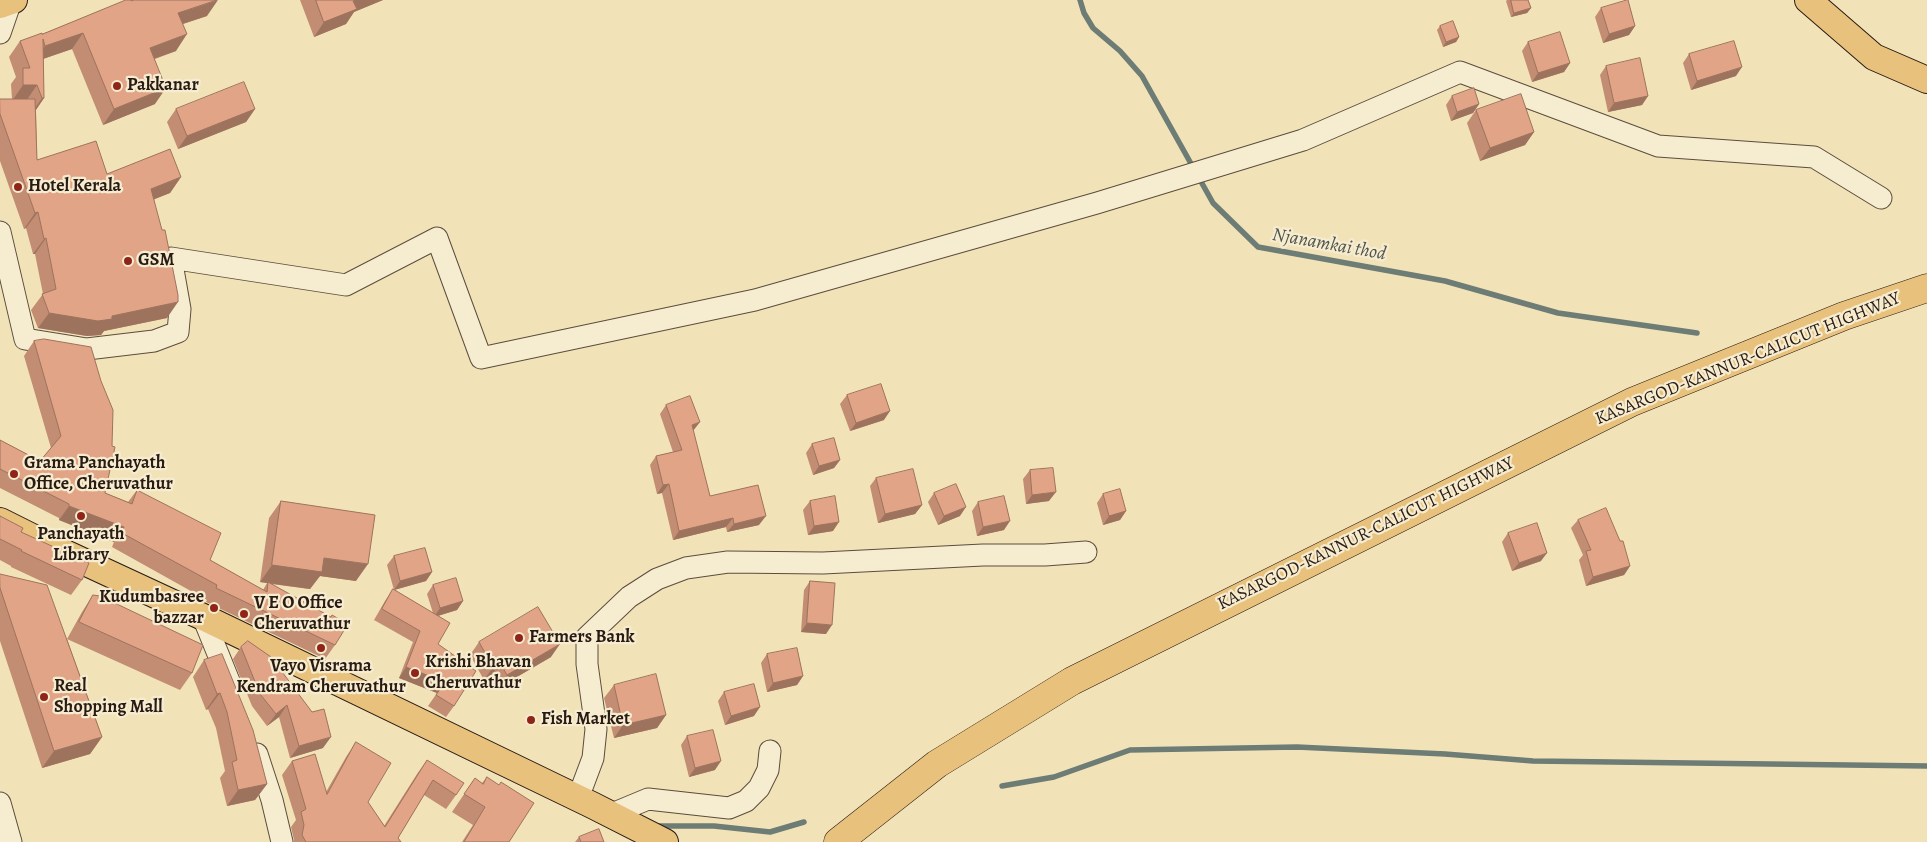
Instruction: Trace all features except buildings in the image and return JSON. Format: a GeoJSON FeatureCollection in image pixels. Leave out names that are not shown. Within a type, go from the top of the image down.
{"type":"FeatureCollection","features":[{"type":"Feature","properties":{"kind":"highway","name":"KASARGOD-KANNUR-CALICUT HIGHWAY"},"geometry":{"type":"LineString","coordinates":[[838,842],[937,764],[1072,681],[1632,402],[1844,316],[1927,288]]}},
{"type":"Feature","properties":{"kind":"main road"},"geometry":{"type":"LineString","coordinates":[[1808,0],[1874,56],[1927,80]]}},
{"type":"Feature","properties":{"kind":"main road"},"geometry":{"type":"LineString","coordinates":[[0,521],[203,617],[660,839]]}},
{"type":"Feature","properties":{"kind":"street"},"geometry":{"type":"LineString","coordinates":[[0,33],[8,2]]}},
{"type":"Feature","properties":{"kind":"street"},"geometry":{"type":"LineString","coordinates":[[0,232],[25,339],[88,350],[154,341],[178,332],[180,309],[171,258],[346,284],[437,238],[481,358],[755,300],[1097,203],[1304,140],[1460,72],[1658,146],[1814,157],[1881,198]]}},
{"type":"Feature","properties":{"kind":"street"},"geometry":{"type":"LineString","coordinates":[[578,798],[592,758],[596,729],[587,664],[587,637],[628,597],[657,579],[686,568],[728,562],[823,563],[1086,552]]}},
{"type":"Feature","properties":{"kind":"street"},"geometry":{"type":"LineString","coordinates":[[203,617],[235,697]]}},
{"type":"Feature","properties":{"kind":"street"},"geometry":{"type":"LineString","coordinates":[[250,733],[272,800],[282,842]]}},
{"type":"Feature","properties":{"kind":"street"},"geometry":{"type":"LineString","coordinates":[[615,816],[648,799],[729,808],[746,801],[759,788],[768,770],[770,751]]}},
{"type":"Feature","properties":{"kind":"street"},"geometry":{"type":"LineString","coordinates":[[0,803],[11,842]]}},
{"type":"Feature","properties":{"kind":"waterway","name":"Njanamkai thod"},"geometry":{"type":"LineString","coordinates":[[1080,0],[1084,13],[1093,28],[1120,51],[1142,76],[1213,203],[1258,247],[1445,281],[1558,313],[1697,333]]}},
{"type":"Feature","properties":{"kind":"waterway"},"geometry":{"type":"LineString","coordinates":[[1002,786],[1054,777],[1130,750],[1297,747],[1445,754],[1533,761],[1927,766]]}},
{"type":"Feature","properties":{"kind":"waterway"},"geometry":{"type":"LineString","coordinates":[[657,826],[714,826],[770,832],[804,822]]}},
{"type":"Feature","properties":{"kind":"place","name":"Pakkanar"},"geometry":{"type":"Point","coordinates":[117,86]}},
{"type":"Feature","properties":{"kind":"place","name":"Hotel Kerala"},"geometry":{"type":"Point","coordinates":[18,187]}},
{"type":"Feature","properties":{"kind":"place","name":"GSM"},"geometry":{"type":"Point","coordinates":[128,261]}},
{"type":"Feature","properties":{"kind":"place","name":"Grama Panchayath Office, Cheruvathur"},"geometry":{"type":"Point","coordinates":[14,474]}},
{"type":"Feature","properties":{"kind":"place","name":"Panchayath Library"},"geometry":{"type":"Point","coordinates":[81,516]}},
{"type":"Feature","properties":{"kind":"place","name":"Kudumbasree bazzar"},"geometry":{"type":"Point","coordinates":[214,608]}},
{"type":"Feature","properties":{"kind":"place","name":"V E O Office Cheruvathur"},"geometry":{"type":"Point","coordinates":[244,614]}},
{"type":"Feature","properties":{"kind":"place","name":"Farmers Bank"},"geometry":{"type":"Point","coordinates":[519,638]}},
{"type":"Feature","properties":{"kind":"place","name":"Vayo Visrama Kendram Cheruvathur"},"geometry":{"type":"Point","coordinates":[321,648]}},
{"type":"Feature","properties":{"kind":"place","name":"Krishi Bhavan Cheruvathur"},"geometry":{"type":"Point","coordinates":[415,673]}},
{"type":"Feature","properties":{"kind":"place","name":"Real Shopping Mall"},"geometry":{"type":"Point","coordinates":[44,697]}},
{"type":"Feature","properties":{"kind":"place","name":"Fish Market"},"geometry":{"type":"Point","coordinates":[531,720]}}]}
